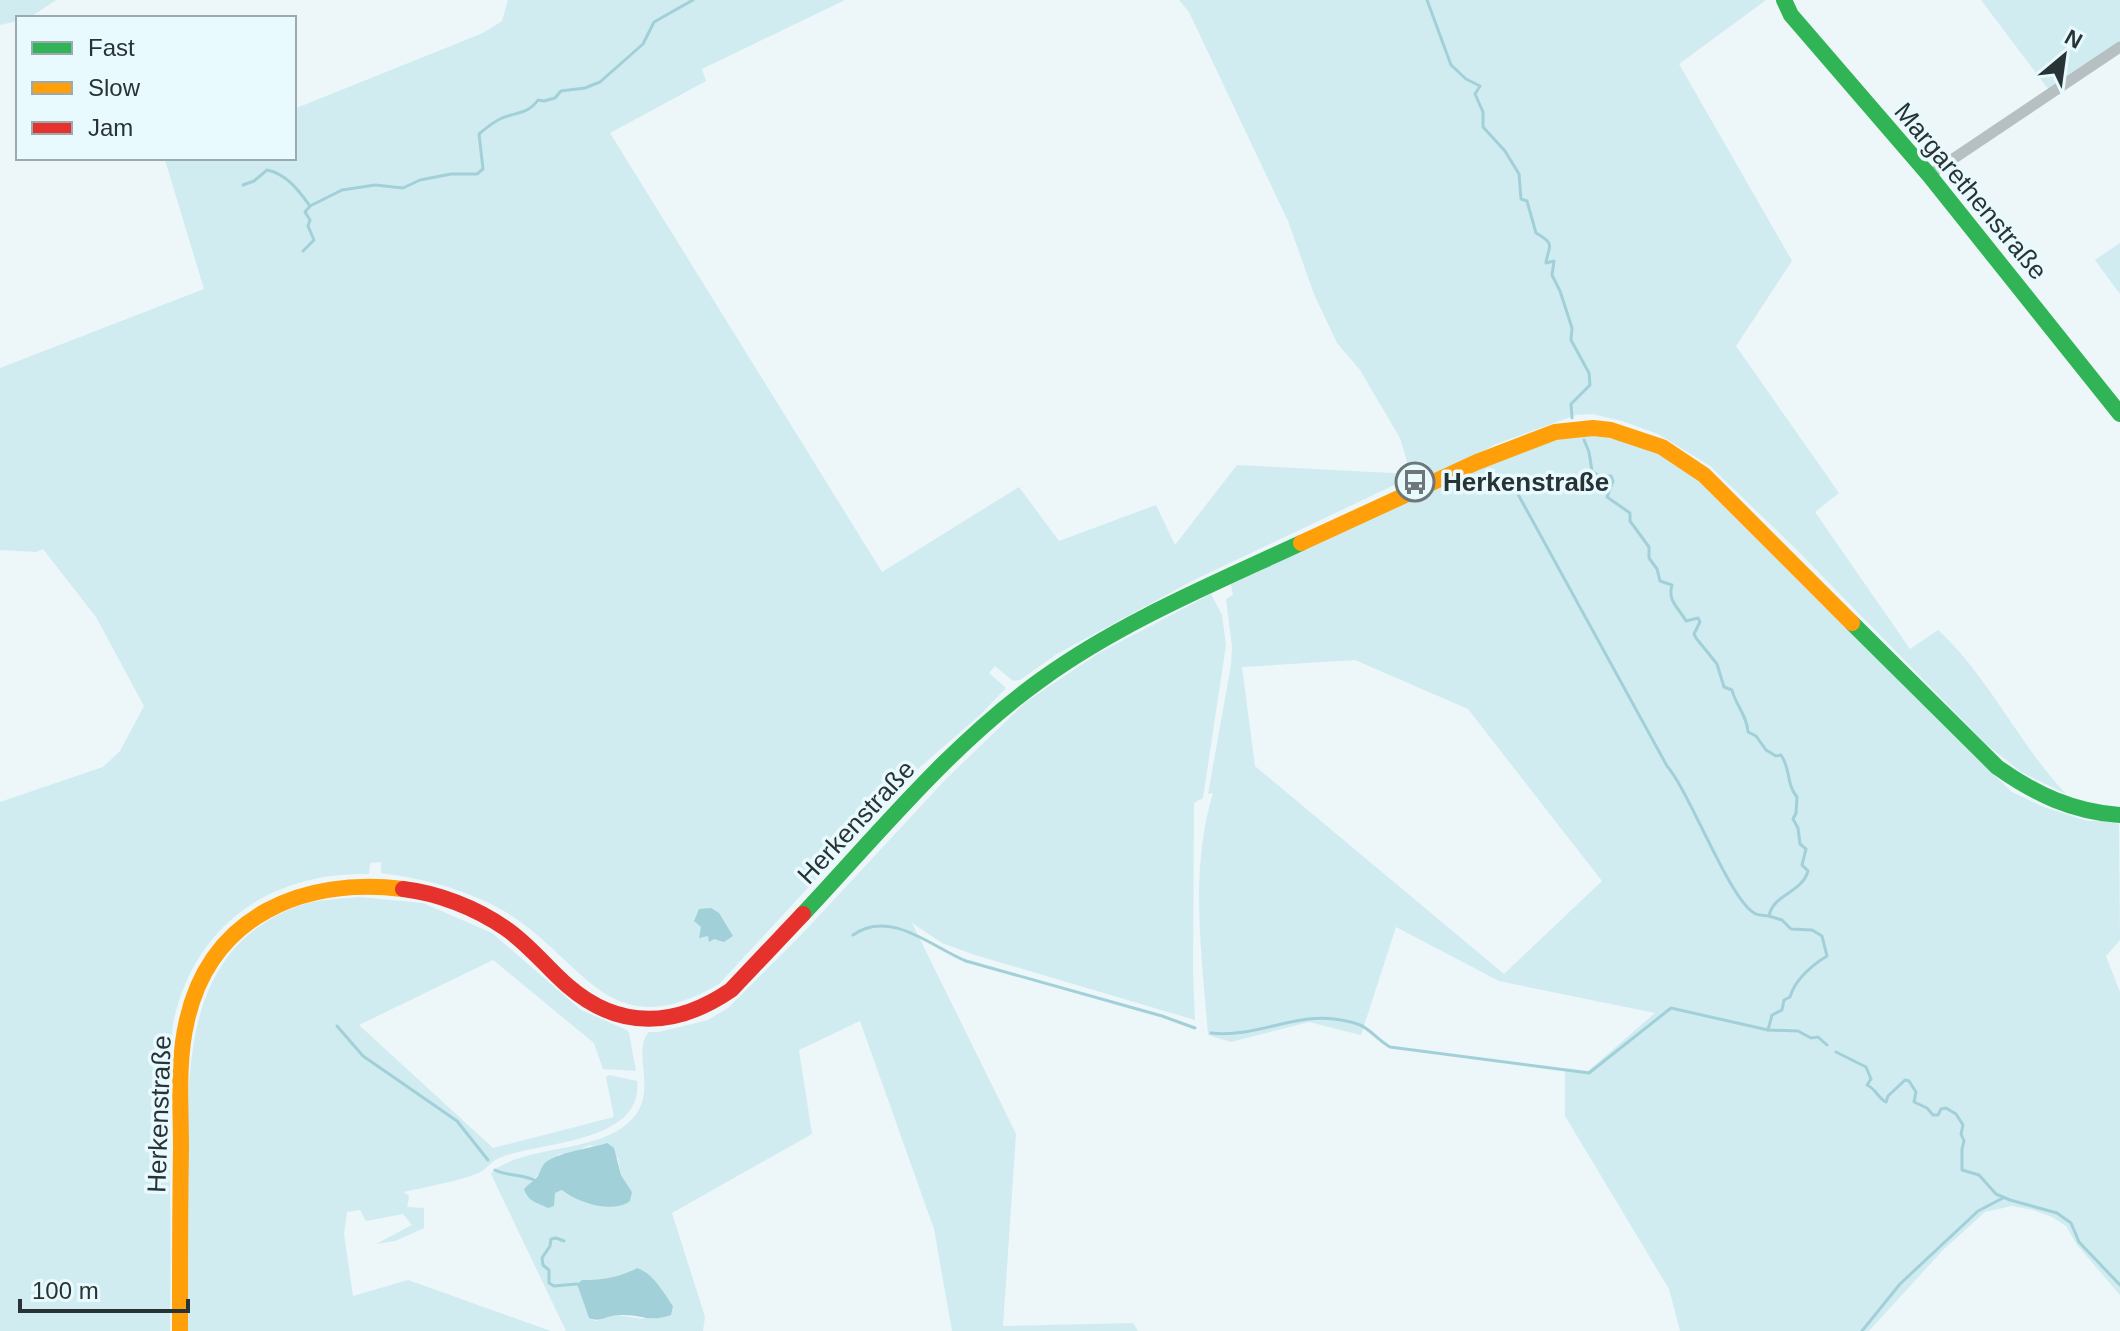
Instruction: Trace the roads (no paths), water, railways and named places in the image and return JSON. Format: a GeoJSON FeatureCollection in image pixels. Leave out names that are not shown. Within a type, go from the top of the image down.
{"type":"FeatureCollection","features":[{"type":"Feature","properties":{"kind":"main road","name":"Margarethenstraße"},"geometry":{"type":"LineString","coordinates":[[1784,0],[1791,15],[1929,175],[2120,414]]}},
{"type":"Feature","properties":{"kind":"main road","name":"Herkenstraße"},"geometry":{"type":"LineString","coordinates":[[180,1331],[181,1069],[186,1024],[199,982],[211,961],[236,931],[256,915],[278,902],[327,887],[387,886],[417,890],[462,905],[503,927],[570,987],[609,1013],[652,1020],[692,1013],[712,1004],[731,990],[953,754],[1041,679],[1164,607],[1477,462],[1555,432],[1576,428],[1611,430],[1662,447],[1682,459],[1732,500],[1997,767],[2016,782],[2061,804],[2120,815]]}},
{"type":"Feature","properties":{"kind":"street"},"geometry":{"type":"LineString","coordinates":[[1929,175],[2120,47]]}},
{"type":"Feature","properties":{"kind":"waterway"},"geometry":{"type":"LineString","coordinates":[[243,185],[254,181],[267,170],[274,172],[292,184],[310,206],[342,190],[375,185],[403,188],[420,180],[451,174],[477,174],[483,169],[479,134],[487,127],[526,110],[538,100],[555,98],[561,91],[585,88],[600,82],[643,44],[654,22],[693,0]]}},
{"type":"Feature","properties":{"kind":"waterway"},"geometry":{"type":"LineString","coordinates":[[1427,0],[1451,65],[1466,79],[1480,86],[1475,94],[1483,112],[1483,127],[1505,151],[1519,174],[1521,199],[1527,201],[1536,233],[1549,243],[1546,263],[1554,261],[1552,275],[1572,328],[1571,340],[1589,373],[1590,385],[1571,404],[1572,418]]}},
{"type":"Feature","properties":{"kind":"waterway"},"geometry":{"type":"LineString","coordinates":[[303,251],[314,240],[305,212],[310,206]]}},
{"type":"Feature","properties":{"kind":"waterway"},"geometry":{"type":"LineString","coordinates":[[1584,440],[1592,471],[1599,476],[1611,476],[1613,481],[1607,497],[1630,513],[1630,521],[1649,547],[1649,558],[1657,569],[1660,581],[1672,585],[1674,604],[1686,621],[1698,618],[1700,622],[1694,634],[1717,664],[1724,687],[1732,690],[1748,732],[1756,736],[1766,750],[1776,756],[1781,755],[1784,760],[1797,797],[1793,819],[1800,844],[1806,849],[1802,865],[1808,871],[1800,884],[1776,903],[1769,916],[1782,920],[1791,929],[1812,930],[1822,936],[1827,956],[1800,979],[1790,997],[1784,1000],[1782,1010],[1772,1015],[1768,1030],[1798,1031],[1811,1038],[1818,1037],[1827,1045]]}},
{"type":"Feature","properties":{"kind":"waterway"},"geometry":{"type":"LineString","coordinates":[[1508,476],[1687,799],[1723,870],[1746,906],[1756,914],[1769,916]]}},
{"type":"Feature","properties":{"kind":"waterway"},"geometry":{"type":"LineString","coordinates":[[853,935],[867,928],[896,928],[966,961],[1195,1028]]}},
{"type":"Feature","properties":{"kind":"waterway"},"geometry":{"type":"LineString","coordinates":[[1211,1033],[1230,1034],[1320,1018],[1340,1020],[1364,1027],[1390,1047],[1589,1073],[1671,1008],[1768,1030]]}},
{"type":"Feature","properties":{"kind":"waterway"},"geometry":{"type":"LineString","coordinates":[[337,1026],[363,1056],[457,1121],[488,1160]]}},
{"type":"Feature","properties":{"kind":"waterway"},"geometry":{"type":"LineString","coordinates":[[1836,1052],[1866,1067],[1871,1079],[1867,1085],[1886,1102],[1888,1096],[1905,1080],[1916,1092],[1914,1102],[1933,1115],[1946,1108],[1956,1114],[1963,1125],[1962,1170],[1979,1175],[1996,1194],[2057,1213],[2071,1223],[2079,1242],[2120,1285]]}},
{"type":"Feature","properties":{"kind":"waterway"},"geometry":{"type":"LineString","coordinates":[[495,1170],[534,1180]]}},
{"type":"Feature","properties":{"kind":"waterway"},"geometry":{"type":"LineString","coordinates":[[1862,1331],[1900,1284],[1978,1211],[2003,1198]]}},
{"type":"Feature","properties":{"kind":"waterway"},"geometry":{"type":"LineString","coordinates":[[564,1241],[551,1239],[542,1258],[543,1265],[549,1270],[549,1283],[554,1286],[577,1284]]}},
{"type":"Feature","properties":{"kind":"place","name":"Herkenstraße"},"geometry":{"type":"Point","coordinates":[1415,482]}}]}
